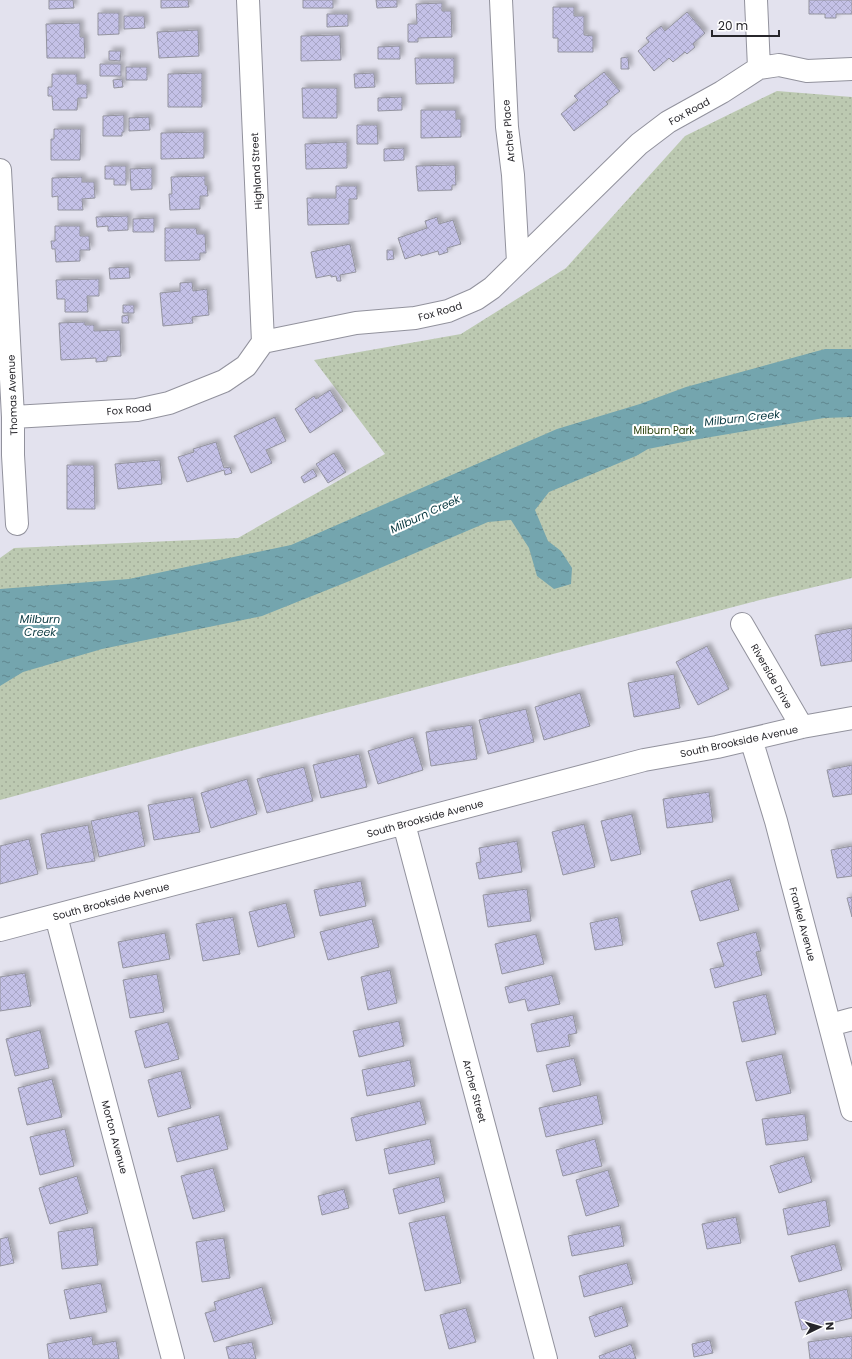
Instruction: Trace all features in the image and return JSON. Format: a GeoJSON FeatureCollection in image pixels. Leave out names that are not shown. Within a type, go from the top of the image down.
{"type":"FeatureCollection","features":[{"type":"Feature","properties":{"kind":"street","name":"Highland Street"},"geometry":{"type":"LineString","coordinates":[[248,0],[264,342]]}},
{"type":"Feature","properties":{"kind":"street","name":"Archer Place"},"geometry":{"type":"LineString","coordinates":[[501,0],[506,127],[513,175],[518,262]]}},
{"type":"Feature","properties":{"kind":"street"},"geometry":{"type":"LineString","coordinates":[[756,0],[759,68]]}},
{"type":"Feature","properties":{"kind":"street","name":"Fox Road"},"geometry":{"type":"LineString","coordinates":[[13,417],[137,410],[169,403],[224,381],[246,366],[264,342],[356,323],[415,318],[448,311],[476,299],[492,288],[639,144],[668,122],[722,92],[759,68],[779,65],[807,71],[852,69]]}},
{"type":"Feature","properties":{"kind":"street","name":"Thomas Avenue"},"geometry":{"type":"LineString","coordinates":[[0,170],[13,417],[7,456],[17,524]]}},
{"type":"Feature","properties":{"kind":"street","name":"Riverside Drive"},"geometry":{"type":"LineString","coordinates":[[742,624],[802,727]]}},
{"type":"Feature","properties":{"kind":"street","name":"South Brookside Avenue"},"geometry":{"type":"LineString","coordinates":[[0,930],[644,760],[717,747],[802,727],[852,718]]}},
{"type":"Feature","properties":{"kind":"street","name":"Frankel Avenue"},"geometry":{"type":"LineString","coordinates":[[752,739],[776,821],[852,1110]]}},
{"type":"Feature","properties":{"kind":"street","name":"Archer Street"},"geometry":{"type":"LineString","coordinates":[[404,824],[546,1359]]}},
{"type":"Feature","properties":{"kind":"street","name":"Morton Avenue"},"geometry":{"type":"LineString","coordinates":[[56,916],[173,1359]]}},
{"type":"Feature","properties":{"kind":"street"},"geometry":{"type":"LineString","coordinates":[[830,1025],[852,1019]]}},
{"type":"Feature","properties":{"kind":"green space","name":"Milburn Park"},"geometry":{"type":"Polygon","coordinates":[[[777,91],[852,97],[852,578],[760,600],[188,749],[0,800],[0,558],[14,548],[238,538],[385,454],[314,360],[461,334],[566,268],[685,136],[777,91]]]}},
{"type":"Feature","properties":{"kind":"water","name":"Milburn Creek"},"geometry":{"type":"Polygon","coordinates":[[[825,349],[852,349],[852,417],[824,418],[648,449],[636,456],[549,492],[535,510],[548,541],[561,551],[572,568],[571,584],[554,589],[537,576],[529,548],[511,520],[488,522],[352,580],[262,616],[102,649],[23,672],[0,686],[0,589],[129,579],[291,545],[557,429],[640,404],[686,387],[825,349]]]}},
{"type":"Feature","properties":{"kind":"building"},"geometry":{"type":"Polygon","coordinates":[[[49,0],[73,0],[74,8],[49,9],[49,0]]]}},
{"type":"Feature","properties":{"kind":"building"},"geometry":{"type":"Polygon","coordinates":[[[161,0],[188,0],[189,7],[161,8],[161,0]]]}},
{"type":"Feature","properties":{"kind":"building"},"geometry":{"type":"Polygon","coordinates":[[[303,0],[333,0],[333,8],[303,8],[303,0]]]}},
{"type":"Feature","properties":{"kind":"building"},"geometry":{"type":"Polygon","coordinates":[[[376,0],[397,0],[397,7],[377,8],[376,0]]]}},
{"type":"Feature","properties":{"kind":"building"},"geometry":{"type":"Polygon","coordinates":[[[809,0],[852,0],[852,14],[836,14],[836,18],[825,18],[825,14],[809,14],[809,0]]]}},
{"type":"Feature","properties":{"kind":"building"},"geometry":{"type":"Polygon","coordinates":[[[442,3],[442,11],[451,11],[452,37],[418,38],[418,42],[408,42],[408,24],[417,24],[416,4],[442,3]]]}},
{"type":"Feature","properties":{"kind":"building"},"geometry":{"type":"Polygon","coordinates":[[[553,7],[574,7],[574,16],[584,16],[584,35],[593,36],[593,52],[558,52],[558,38],[553,38],[553,7]]]}},
{"type":"Feature","properties":{"kind":"building"},"geometry":{"type":"Polygon","coordinates":[[[687,12],[705,33],[693,44],[695,47],[687,54],[685,52],[673,62],[669,58],[654,71],[638,51],[649,42],[646,38],[661,26],[665,31],[687,12]]]}},
{"type":"Feature","properties":{"kind":"building"},"geometry":{"type":"Polygon","coordinates":[[[98,13],[119,13],[119,34],[98,35],[98,13]]]}},
{"type":"Feature","properties":{"kind":"building"},"geometry":{"type":"Polygon","coordinates":[[[327,14],[348,14],[348,26],[327,27],[327,14]]]}},
{"type":"Feature","properties":{"kind":"building"},"geometry":{"type":"Polygon","coordinates":[[[124,16],[144,16],[145,28],[124,29],[124,16]]]}},
{"type":"Feature","properties":{"kind":"building"},"geometry":{"type":"Polygon","coordinates":[[[80,23],[80,37],[84,37],[85,58],[47,58],[46,24],[80,23]]]}},
{"type":"Feature","properties":{"kind":"building"},"geometry":{"type":"Polygon","coordinates":[[[198,30],[199,56],[159,58],[157,32],[198,30]]]}},
{"type":"Feature","properties":{"kind":"building"},"geometry":{"type":"Polygon","coordinates":[[[340,35],[341,60],[301,61],[301,36],[340,35]]]}},
{"type":"Feature","properties":{"kind":"building"},"geometry":{"type":"Polygon","coordinates":[[[400,46],[400,59],[378,59],[378,47],[400,46]]]}},
{"type":"Feature","properties":{"kind":"building"},"geometry":{"type":"Polygon","coordinates":[[[109,51],[121,51],[120,61],[109,60],[109,51]]]}},
{"type":"Feature","properties":{"kind":"building"},"geometry":{"type":"Polygon","coordinates":[[[628,57],[629,69],[621,69],[621,58],[628,57]]]}},
{"type":"Feature","properties":{"kind":"building"},"geometry":{"type":"Polygon","coordinates":[[[415,58],[454,58],[454,83],[416,84],[415,58]]]}},
{"type":"Feature","properties":{"kind":"building"},"geometry":{"type":"Polygon","coordinates":[[[100,64],[121,64],[121,76],[100,76],[100,64]]]}},
{"type":"Feature","properties":{"kind":"building"},"geometry":{"type":"Polygon","coordinates":[[[126,67],[147,67],[147,80],[126,80],[126,67]]]}},
{"type":"Feature","properties":{"kind":"building"},"geometry":{"type":"Polygon","coordinates":[[[604,72],[620,91],[606,102],[608,104],[574,131],[561,114],[578,100],[574,96],[604,72]]]}},
{"type":"Feature","properties":{"kind":"building"},"geometry":{"type":"Polygon","coordinates":[[[202,73],[202,107],[168,107],[168,74],[202,73]]]}},
{"type":"Feature","properties":{"kind":"building"},"geometry":{"type":"Polygon","coordinates":[[[374,73],[375,87],[355,88],[354,74],[374,73]]]}},
{"type":"Feature","properties":{"kind":"building"},"geometry":{"type":"Polygon","coordinates":[[[52,74],[77,74],[77,84],[87,84],[87,98],[78,98],[77,110],[53,110],[52,96],[48,96],[48,87],[52,87],[52,74]]]}},
{"type":"Feature","properties":{"kind":"building"},"geometry":{"type":"Polygon","coordinates":[[[122,79],[123,87],[114,88],[113,80],[122,79]]]}},
{"type":"Feature","properties":{"kind":"building"},"geometry":{"type":"Polygon","coordinates":[[[302,88],[337,88],[337,118],[303,118],[302,88]]]}},
{"type":"Feature","properties":{"kind":"building"},"geometry":{"type":"Polygon","coordinates":[[[402,97],[402,110],[378,111],[378,98],[402,97]]]}},
{"type":"Feature","properties":{"kind":"building"},"geometry":{"type":"Polygon","coordinates":[[[421,110],[456,110],[456,119],[461,119],[461,137],[421,138],[421,110]]]}},
{"type":"Feature","properties":{"kind":"building"},"geometry":{"type":"Polygon","coordinates":[[[124,115],[124,132],[122,132],[122,136],[103,136],[103,116],[124,115]]]}},
{"type":"Feature","properties":{"kind":"building"},"geometry":{"type":"Polygon","coordinates":[[[149,117],[150,130],[129,131],[129,118],[149,117]]]}},
{"type":"Feature","properties":{"kind":"building"},"geometry":{"type":"Polygon","coordinates":[[[357,125],[377,125],[378,144],[357,144],[357,125]]]}},
{"type":"Feature","properties":{"kind":"building"},"geometry":{"type":"Polygon","coordinates":[[[54,129],[81,129],[80,160],[51,160],[51,139],[54,139],[54,129]]]}},
{"type":"Feature","properties":{"kind":"building"},"geometry":{"type":"Polygon","coordinates":[[[204,132],[204,158],[161,159],[161,133],[204,132]]]}},
{"type":"Feature","properties":{"kind":"building"},"geometry":{"type":"Polygon","coordinates":[[[347,142],[347,168],[306,169],[305,144],[347,142]]]}},
{"type":"Feature","properties":{"kind":"building"},"geometry":{"type":"Polygon","coordinates":[[[404,148],[404,160],[384,161],[384,149],[404,148]]]}},
{"type":"Feature","properties":{"kind":"building"},"geometry":{"type":"Polygon","coordinates":[[[455,165],[456,185],[452,185],[452,190],[418,191],[416,166],[455,165]]]}},
{"type":"Feature","properties":{"kind":"building"},"geometry":{"type":"Polygon","coordinates":[[[105,166],[126,166],[126,185],[114,185],[114,179],[105,179],[105,166]]]}},
{"type":"Feature","properties":{"kind":"building"},"geometry":{"type":"Polygon","coordinates":[[[152,168],[152,189],[131,190],[130,169],[152,168]]]}},
{"type":"Feature","properties":{"kind":"building"},"geometry":{"type":"Polygon","coordinates":[[[205,176],[205,185],[207,185],[208,196],[200,196],[200,209],[170,210],[169,194],[172,194],[171,177],[205,176]]]}},
{"type":"Feature","properties":{"kind":"building"},"geometry":{"type":"Polygon","coordinates":[[[82,177],[82,182],[94,182],[95,198],[82,199],[83,210],[58,210],[58,196],[52,197],[52,178],[82,177]]]}},
{"type":"Feature","properties":{"kind":"building"},"geometry":{"type":"Polygon","coordinates":[[[336,186],[357,186],[357,199],[349,199],[349,224],[308,225],[307,198],[336,198],[336,186]]]}},
{"type":"Feature","properties":{"kind":"building"},"geometry":{"type":"Polygon","coordinates":[[[128,216],[128,230],[108,231],[108,226],[97,227],[96,217],[128,216]]]}},
{"type":"Feature","properties":{"kind":"building"},"geometry":{"type":"Polygon","coordinates":[[[437,217],[439,224],[453,220],[461,244],[447,248],[448,252],[439,255],[438,251],[421,256],[420,254],[405,259],[398,238],[427,228],[425,221],[437,217]]]}},
{"type":"Feature","properties":{"kind":"building"},"geometry":{"type":"Polygon","coordinates":[[[154,218],[154,232],[133,232],[133,219],[154,218]]]}},
{"type":"Feature","properties":{"kind":"building"},"geometry":{"type":"Polygon","coordinates":[[[55,226],[80,226],[80,236],[89,236],[90,250],[80,250],[80,261],[56,262],[55,249],[52,249],[51,241],[55,241],[55,226]]]}},
{"type":"Feature","properties":{"kind":"building"},"geometry":{"type":"Polygon","coordinates":[[[165,228],[196,228],[197,234],[205,234],[206,253],[200,253],[200,260],[165,261],[165,228]]]}},
{"type":"Feature","properties":{"kind":"building"},"geometry":{"type":"Polygon","coordinates":[[[350,244],[356,272],[340,275],[341,281],[337,281],[336,276],[331,277],[331,275],[316,278],[311,252],[350,244]]]}},
{"type":"Feature","properties":{"kind":"building"},"geometry":{"type":"Polygon","coordinates":[[[387,250],[393,250],[394,259],[387,260],[387,250]]]}},
{"type":"Feature","properties":{"kind":"building"},"geometry":{"type":"Polygon","coordinates":[[[129,267],[130,278],[110,279],[109,268],[129,267]]]}},
{"type":"Feature","properties":{"kind":"building"},"geometry":{"type":"Polygon","coordinates":[[[99,279],[99,296],[87,296],[88,312],[65,312],[65,299],[57,299],[56,280],[99,279]]]}},
{"type":"Feature","properties":{"kind":"building"},"geometry":{"type":"Polygon","coordinates":[[[192,282],[193,291],[207,289],[209,315],[192,317],[193,323],[163,326],[160,293],[180,291],[180,283],[192,282]]]}},
{"type":"Feature","properties":{"kind":"building"},"geometry":{"type":"Polygon","coordinates":[[[123,305],[134,305],[134,313],[123,313],[123,305]]]}},
{"type":"Feature","properties":{"kind":"building"},"geometry":{"type":"Polygon","coordinates":[[[128,315],[129,323],[122,323],[122,316],[128,315]]]}},
{"type":"Feature","properties":{"kind":"building"},"geometry":{"type":"Polygon","coordinates":[[[85,322],[85,325],[94,325],[94,331],[120,330],[121,356],[107,357],[107,361],[96,362],[96,358],[61,360],[59,323],[85,322]]]}},
{"type":"Feature","properties":{"kind":"building"},"geometry":{"type":"Polygon","coordinates":[[[330,390],[343,411],[310,433],[295,409],[314,396],[316,399],[330,390]]]}},
{"type":"Feature","properties":{"kind":"building"},"geometry":{"type":"Polygon","coordinates":[[[275,417],[286,441],[266,450],[272,463],[251,473],[234,436],[275,417]]]}},
{"type":"Feature","properties":{"kind":"building"},"geometry":{"type":"Polygon","coordinates":[[[216,442],[224,468],[230,467],[232,473],[225,475],[224,470],[187,482],[178,457],[194,452],[193,449],[216,442]]]}},
{"type":"Feature","properties":{"kind":"building"},"geometry":{"type":"Polygon","coordinates":[[[334,453],[346,472],[328,483],[316,464],[334,453]]]}},
{"type":"Feature","properties":{"kind":"building"},"geometry":{"type":"Polygon","coordinates":[[[160,460],[162,484],[118,489],[115,464],[160,460]]]}},
{"type":"Feature","properties":{"kind":"building"},"geometry":{"type":"Polygon","coordinates":[[[67,465],[94,465],[95,509],[67,509],[67,465]]]}},
{"type":"Feature","properties":{"kind":"building"},"geometry":{"type":"Polygon","coordinates":[[[313,469],[317,476],[304,483],[301,477],[313,469]]]}},
{"type":"Feature","properties":{"kind":"building"},"geometry":{"type":"Polygon","coordinates":[[[852,628],[852,661],[821,666],[815,635],[852,628]]]}},
{"type":"Feature","properties":{"kind":"building"},"geometry":{"type":"Polygon","coordinates":[[[707,646],[729,689],[698,705],[676,662],[707,646]]]}},
{"type":"Feature","properties":{"kind":"building"},"geometry":{"type":"Polygon","coordinates":[[[674,674],[680,708],[634,717],[628,683],[674,674]]]}},
{"type":"Feature","properties":{"kind":"building"},"geometry":{"type":"Polygon","coordinates":[[[580,693],[590,726],[544,740],[535,707],[580,693]]]}},
{"type":"Feature","properties":{"kind":"building"},"geometry":{"type":"Polygon","coordinates":[[[526,709],[534,742],[488,754],[479,720],[526,709]]]}},
{"type":"Feature","properties":{"kind":"building"},"geometry":{"type":"Polygon","coordinates":[[[472,725],[477,759],[431,766],[426,732],[472,725]]]}},
{"type":"Feature","properties":{"kind":"building"},"geometry":{"type":"Polygon","coordinates":[[[413,737],[423,770],[378,784],[368,751],[413,737]]]}},
{"type":"Feature","properties":{"kind":"building"},"geometry":{"type":"Polygon","coordinates":[[[359,754],[367,787],[321,798],[313,765],[359,754]]]}},
{"type":"Feature","properties":{"kind":"building"},"geometry":{"type":"Polygon","coordinates":[[[852,765],[852,794],[833,797],[827,770],[852,765]]]}},
{"type":"Feature","properties":{"kind":"building"},"geometry":{"type":"Polygon","coordinates":[[[304,767],[313,801],[267,813],[257,779],[304,767]]]}},
{"type":"Feature","properties":{"kind":"building"},"geometry":{"type":"Polygon","coordinates":[[[247,779],[257,814],[211,828],[201,793],[247,779]]]}},
{"type":"Feature","properties":{"kind":"building"},"geometry":{"type":"Polygon","coordinates":[[[709,792],[713,822],[667,828],[663,799],[709,792]]]}},
{"type":"Feature","properties":{"kind":"building"},"geometry":{"type":"Polygon","coordinates":[[[193,797],[200,832],[154,840],[148,805],[193,797]]]}},
{"type":"Feature","properties":{"kind":"building"},"geometry":{"type":"Polygon","coordinates":[[[138,811],[145,846],[99,857],[91,821],[138,811]]]}},
{"type":"Feature","properties":{"kind":"building"},"geometry":{"type":"Polygon","coordinates":[[[632,814],[641,854],[611,861],[601,821],[632,814]]]}},
{"type":"Feature","properties":{"kind":"building"},"geometry":{"type":"Polygon","coordinates":[[[584,824],[595,867],[563,875],[552,832],[584,824]]]}},
{"type":"Feature","properties":{"kind":"building"},"geometry":{"type":"Polygon","coordinates":[[[88,825],[95,861],[47,869],[41,834],[88,825]]]}},
{"type":"Feature","properties":{"kind":"building"},"geometry":{"type":"Polygon","coordinates":[[[29,839],[38,874],[0,884],[0,846],[29,839]]]}},
{"type":"Feature","properties":{"kind":"building"},"geometry":{"type":"Polygon","coordinates":[[[517,841],[522,872],[479,879],[476,863],[481,862],[479,848],[517,841]]]}},
{"type":"Feature","properties":{"kind":"building"},"geometry":{"type":"Polygon","coordinates":[[[852,846],[852,876],[837,878],[831,850],[852,846]]]}},
{"type":"Feature","properties":{"kind":"building"},"geometry":{"type":"Polygon","coordinates":[[[730,879],[739,910],[700,921],[691,891],[730,879]]]}},
{"type":"Feature","properties":{"kind":"building"},"geometry":{"type":"Polygon","coordinates":[[[361,881],[366,906],[320,916],[314,890],[361,881]]]}},
{"type":"Feature","properties":{"kind":"building"},"geometry":{"type":"Polygon","coordinates":[[[527,889],[531,921],[488,927],[483,895],[527,889]]]}},
{"type":"Feature","properties":{"kind":"building"},"geometry":{"type":"Polygon","coordinates":[[[852,897],[852,917],[847,898],[852,897]]]}},
{"type":"Feature","properties":{"kind":"building"},"geometry":{"type":"Polygon","coordinates":[[[286,903],[295,937],[258,947],[249,912],[286,903]]]}},
{"type":"Feature","properties":{"kind":"building"},"geometry":{"type":"Polygon","coordinates":[[[233,917],[240,954],[203,961],[196,924],[233,917]]]}},
{"type":"Feature","properties":{"kind":"building"},"geometry":{"type":"Polygon","coordinates":[[[618,917],[623,945],[595,950],[590,923],[618,917]]]}},
{"type":"Feature","properties":{"kind":"building"},"geometry":{"type":"Polygon","coordinates":[[[372,919],[379,947],[328,960],[320,932],[372,919]]]}},
{"type":"Feature","properties":{"kind":"building"},"geometry":{"type":"Polygon","coordinates":[[[756,932],[761,951],[756,952],[762,975],[715,988],[710,969],[724,966],[717,943],[756,932]]]}},
{"type":"Feature","properties":{"kind":"building"},"geometry":{"type":"Polygon","coordinates":[[[165,933],[170,959],[123,968],[118,942],[165,933]]]}},
{"type":"Feature","properties":{"kind":"building"},"geometry":{"type":"Polygon","coordinates":[[[536,934],[544,964],[502,974],[495,944],[536,934]]]}},
{"type":"Feature","properties":{"kind":"building"},"geometry":{"type":"Polygon","coordinates":[[[390,970],[397,1003],[368,1010],[361,977],[390,970]]]}},
{"type":"Feature","properties":{"kind":"building"},"geometry":{"type":"Polygon","coordinates":[[[25,973],[31,1006],[0,1011],[0,977],[25,973]]]}},
{"type":"Feature","properties":{"kind":"building"},"geometry":{"type":"Polygon","coordinates":[[[157,974],[164,1012],[130,1018],[123,980],[157,974]]]}},
{"type":"Feature","properties":{"kind":"building"},"geometry":{"type":"Polygon","coordinates":[[[552,975],[560,1004],[528,1011],[525,999],[509,1003],[505,987],[552,975]]]}},
{"type":"Feature","properties":{"kind":"building"},"geometry":{"type":"Polygon","coordinates":[[[766,994],[776,1034],[742,1042],[733,1002],[766,994]]]}},
{"type":"Feature","properties":{"kind":"building"},"geometry":{"type":"Polygon","coordinates":[[[573,1015],[577,1033],[568,1035],[570,1046],[537,1052],[531,1024],[573,1015]]]}},
{"type":"Feature","properties":{"kind":"building"},"geometry":{"type":"Polygon","coordinates":[[[399,1021],[404,1046],[359,1057],[353,1031],[399,1021]]]}},
{"type":"Feature","properties":{"kind":"building"},"geometry":{"type":"Polygon","coordinates":[[[168,1022],[179,1059],[145,1068],[135,1031],[168,1022]]]}},
{"type":"Feature","properties":{"kind":"building"},"geometry":{"type":"Polygon","coordinates":[[[40,1030],[49,1068],[15,1076],[6,1039],[40,1030]]]}},
{"type":"Feature","properties":{"kind":"building"},"geometry":{"type":"Polygon","coordinates":[[[782,1054],[791,1093],[756,1101],[746,1062],[782,1054]]]}},
{"type":"Feature","properties":{"kind":"building"},"geometry":{"type":"Polygon","coordinates":[[[574,1058],[581,1085],[553,1092],[546,1065],[574,1058]]]}},
{"type":"Feature","properties":{"kind":"building"},"geometry":{"type":"Polygon","coordinates":[[[410,1060],[415,1086],[367,1096],[362,1070],[410,1060]]]}},
{"type":"Feature","properties":{"kind":"building"},"geometry":{"type":"Polygon","coordinates":[[[181,1071],[191,1108],[158,1117],[148,1080],[181,1071]]]}},
{"type":"Feature","properties":{"kind":"building"},"geometry":{"type":"Polygon","coordinates":[[[52,1079],[62,1117],[27,1125],[18,1088],[52,1079]]]}},
{"type":"Feature","properties":{"kind":"building"},"geometry":{"type":"Polygon","coordinates":[[[597,1095],[603,1124],[546,1137],[539,1108],[597,1095]]]}},
{"type":"Feature","properties":{"kind":"building"},"geometry":{"type":"Polygon","coordinates":[[[420,1101],[426,1124],[356,1141],[351,1118],[420,1101]]]}},
{"type":"Feature","properties":{"kind":"building"},"geometry":{"type":"Polygon","coordinates":[[[805,1114],[808,1140],[766,1145],[762,1119],[805,1114]]]}},
{"type":"Feature","properties":{"kind":"building"},"geometry":{"type":"Polygon","coordinates":[[[219,1115],[228,1149],[177,1162],[168,1128],[219,1115]]]}},
{"type":"Feature","properties":{"kind":"building"},"geometry":{"type":"Polygon","coordinates":[[[65,1129],[74,1166],[40,1175],[30,1137],[65,1129]]]}},
{"type":"Feature","properties":{"kind":"building"},"geometry":{"type":"Polygon","coordinates":[[[430,1139],[435,1164],[389,1174],[384,1149],[430,1139]]]}},
{"type":"Feature","properties":{"kind":"building"},"geometry":{"type":"Polygon","coordinates":[[[595,1139],[602,1166],[563,1176],[556,1150],[595,1139]]]}},
{"type":"Feature","properties":{"kind":"building"},"geometry":{"type":"Polygon","coordinates":[[[804,1156],[812,1182],[779,1193],[770,1166],[804,1156]]]}},
{"type":"Feature","properties":{"kind":"building"},"geometry":{"type":"Polygon","coordinates":[[[213,1168],[225,1211],[193,1219],[181,1176],[213,1168]]]}},
{"type":"Feature","properties":{"kind":"building"},"geometry":{"type":"Polygon","coordinates":[[[608,1170],[619,1206],[586,1216],[576,1180],[608,1170]]]}},
{"type":"Feature","properties":{"kind":"building"},"geometry":{"type":"Polygon","coordinates":[[[77,1176],[88,1213],[50,1224],[39,1188],[77,1176]]]}},
{"type":"Feature","properties":{"kind":"building"},"geometry":{"type":"Polygon","coordinates":[[[439,1177],[445,1202],[399,1214],[393,1189],[439,1177]]]}},
{"type":"Feature","properties":{"kind":"building"},"geometry":{"type":"Polygon","coordinates":[[[344,1189],[349,1208],[322,1215],[318,1196],[344,1189]]]}},
{"type":"Feature","properties":{"kind":"building"},"geometry":{"type":"Polygon","coordinates":[[[826,1200],[830,1226],[788,1235],[783,1209],[826,1200]]]}},
{"type":"Feature","properties":{"kind":"building"},"geometry":{"type":"Polygon","coordinates":[[[445,1215],[461,1283],[425,1291],[409,1223],[445,1215]]]}},
{"type":"Feature","properties":{"kind":"building"},"geometry":{"type":"Polygon","coordinates":[[[736,1217],[741,1243],[707,1249],[702,1224],[736,1217]]]}},
{"type":"Feature","properties":{"kind":"building"},"geometry":{"type":"Polygon","coordinates":[[[620,1225],[624,1246],[572,1256],[568,1236],[620,1225]]]}},
{"type":"Feature","properties":{"kind":"building"},"geometry":{"type":"Polygon","coordinates":[[[93,1227],[98,1265],[62,1269],[58,1232],[93,1227]]]}},
{"type":"Feature","properties":{"kind":"building"},"geometry":{"type":"Polygon","coordinates":[[[8,1237],[14,1263],[0,1266],[0,1239],[8,1237]]]}},
{"type":"Feature","properties":{"kind":"building"},"geometry":{"type":"Polygon","coordinates":[[[224,1238],[230,1278],[202,1282],[196,1242],[224,1238]]]}},
{"type":"Feature","properties":{"kind":"building"},"geometry":{"type":"Polygon","coordinates":[[[835,1244],[842,1270],[799,1282],[791,1256],[835,1244]]]}},
{"type":"Feature","properties":{"kind":"building"},"geometry":{"type":"Polygon","coordinates":[[[627,1263],[633,1284],[584,1297],[579,1276],[627,1263]]]}},
{"type":"Feature","properties":{"kind":"building"},"geometry":{"type":"Polygon","coordinates":[[[101,1283],[107,1312],[70,1319],[64,1290],[101,1283]]]}},
{"type":"Feature","properties":{"kind":"building"},"geometry":{"type":"Polygon","coordinates":[[[262,1287],[273,1324],[214,1342],[205,1313],[216,1310],[214,1302],[262,1287]]]}},
{"type":"Feature","properties":{"kind":"building"},"geometry":{"type":"Polygon","coordinates":[[[847,1289],[852,1318],[802,1330],[795,1302],[847,1289]]]}},
{"type":"Feature","properties":{"kind":"building"},"geometry":{"type":"Polygon","coordinates":[[[622,1306],[628,1326],[595,1337],[589,1317],[622,1306]]]}},
{"type":"Feature","properties":{"kind":"building"},"geometry":{"type":"Polygon","coordinates":[[[466,1308],[476,1342],[449,1349],[440,1315],[466,1308]]]}},
{"type":"Feature","properties":{"kind":"building"},"geometry":{"type":"Polygon","coordinates":[[[92,1336],[93,1345],[116,1341],[119,1359],[49,1359],[47,1344],[92,1336]]]}},
{"type":"Feature","properties":{"kind":"building"},"geometry":{"type":"Polygon","coordinates":[[[852,1336],[852,1359],[810,1359],[808,1342],[852,1336]]]}},
{"type":"Feature","properties":{"kind":"building"},"geometry":{"type":"Polygon","coordinates":[[[710,1340],[713,1353],[694,1357],[692,1344],[710,1340]]]}},
{"type":"Feature","properties":{"kind":"building"},"geometry":{"type":"Polygon","coordinates":[[[252,1342],[256,1359],[229,1359],[226,1347],[252,1342]]]}},
{"type":"Feature","properties":{"kind":"building"},"geometry":{"type":"Polygon","coordinates":[[[631,1344],[636,1359],[600,1359],[599,1356],[631,1344]]]}}]}
